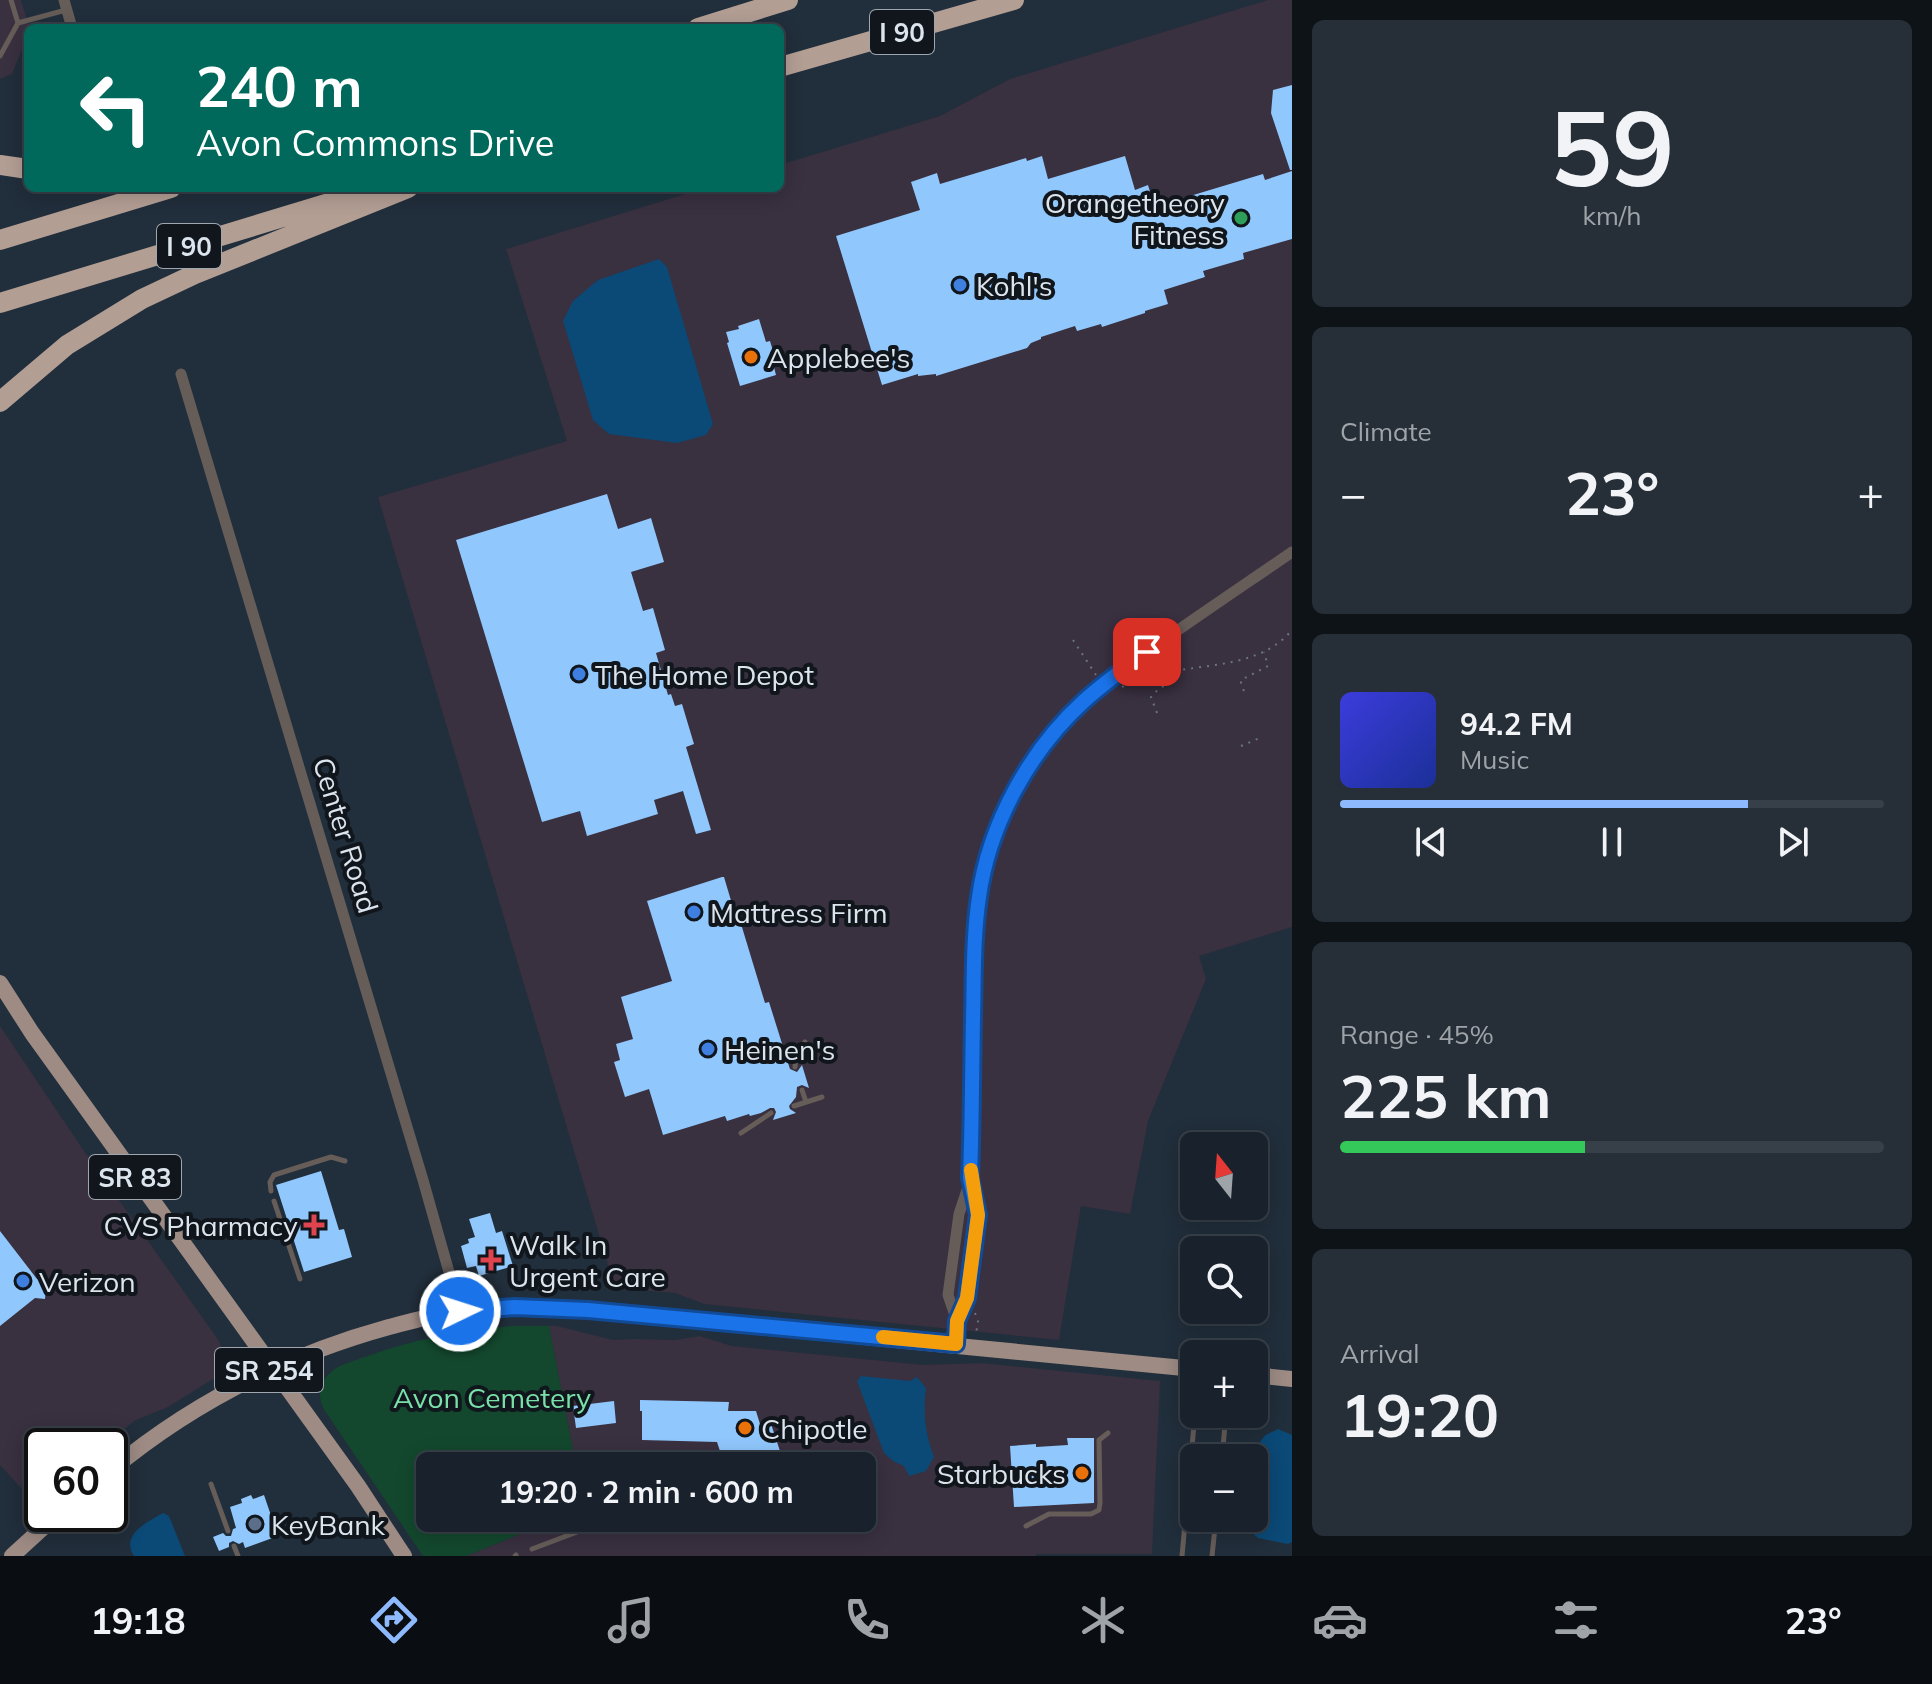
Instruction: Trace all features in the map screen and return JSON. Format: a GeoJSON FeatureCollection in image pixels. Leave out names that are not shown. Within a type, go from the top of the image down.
{"type":"FeatureCollection","features":[{"type":"Feature","properties":{"kind":"highway"},"geometry":{"type":"LineString","coordinates":[[711,24],[788,0]]}},
{"type":"Feature","properties":{"kind":"highway","name":"I 90"},"geometry":{"type":"LineString","coordinates":[[784,66],[1014,0]]}},
{"type":"Feature","properties":{"kind":"highway"},"geometry":{"type":"LineString","coordinates":[[0,165],[24,168]]}},
{"type":"Feature","properties":{"kind":"highway","name":"I 90"},"geometry":{"type":"LineString","coordinates":[[0,240],[158,192]]}},
{"type":"Feature","properties":{"kind":"highway","name":"I 90"},"geometry":{"type":"LineString","coordinates":[[0,303],[365,192]]}},
{"type":"Feature","properties":{"kind":"highway"},"geometry":{"type":"LineString","coordinates":[[0,402],[67,345],[142,299],[195,274],[398,192]]}},
{"type":"Feature","properties":{"kind":"main road","name":"SR 83"},"geometry":{"type":"LineString","coordinates":[[0,983],[32,1033],[358,1486],[404,1556]]}},
{"type":"Feature","properties":{"kind":"main road","name":"SR 254"},"geometry":{"type":"LineString","coordinates":[[128,1457],[156,1436],[238,1385],[273,1368],[354,1337],[460,1311],[515,1307],[588,1310],[1180,1368]]}},
{"type":"Feature","properties":{"kind":"main road"},"geometry":{"type":"LineString","coordinates":[[1268,1376],[1292,1379]]}},
{"type":"Feature","properties":{"kind":"main road"},"geometry":{"type":"LineString","coordinates":[[12,1556],[38,1532]]}},
{"type":"Feature","properties":{"kind":"street","name":"Center Road"},"geometry":{"type":"LineString","coordinates":[[181,374],[460,1311]]}},
{"type":"Feature","properties":{"kind":"street"},"geometry":{"type":"LineString","coordinates":[[956,1344],[957,1321],[967,1298],[978,1215],[970,1178],[978,897],[997,829],[1036,757],[1084,701],[1107,690],[1171,635],[1292,552]]}},
{"type":"Feature","properties":{"kind":"street"},"geometry":{"type":"LineString","coordinates":[[957,1321],[948,1295],[959,1214],[970,1178]]}},
{"type":"Feature","properties":{"kind":"lane"},"geometry":{"type":"LineString","coordinates":[[11,0],[18,23]]}},
{"type":"Feature","properties":{"kind":"lane"},"geometry":{"type":"LineString","coordinates":[[0,56],[18,23],[65,5]]}},
{"type":"Feature","properties":{"kind":"lane"},"geometry":{"type":"LineString","coordinates":[[795,1067],[796,1054],[805,1042]]}},
{"type":"Feature","properties":{"kind":"lane"},"geometry":{"type":"LineString","coordinates":[[802,1090],[806,1102]]}},
{"type":"Feature","properties":{"kind":"lane"},"geometry":{"type":"LineString","coordinates":[[794,1106],[822,1097]]}},
{"type":"Feature","properties":{"kind":"lane"},"geometry":{"type":"LineString","coordinates":[[741,1133],[771,1113]]}},
{"type":"Feature","properties":{"kind":"lane"},"geometry":{"type":"LineString","coordinates":[[271,1191],[270,1182],[274,1175],[331,1157],[345,1161]]}},
{"type":"Feature","properties":{"kind":"lane"},"geometry":{"type":"LineString","coordinates":[[274,1201],[300,1279]]}},
{"type":"Feature","properties":{"kind":"lane"},"geometry":{"type":"LineString","coordinates":[[1182,1556],[1194,1428]]}},
{"type":"Feature","properties":{"kind":"lane"},"geometry":{"type":"LineString","coordinates":[[1026,1526],[1049,1514],[1091,1514],[1099,1510],[1099,1440],[1108,1433]]}},
{"type":"Feature","properties":{"kind":"lane"},"geometry":{"type":"LineString","coordinates":[[211,1484],[228,1531]]}},
{"type":"Feature","properties":{"kind":"lane"},"geometry":{"type":"LineString","coordinates":[[532,1549],[577,1532]]}},
{"type":"Feature","properties":{"kind":"lane"},"geometry":{"type":"LineString","coordinates":[[1212,1556],[1215,1532]]}},
{"type":"Feature","properties":{"kind":"lane"},"geometry":{"type":"LineString","coordinates":[[234,1546],[238,1556]]}},
{"type":"Feature","properties":{"kind":"path"},"geometry":{"type":"LineString","coordinates":[[1073,640],[1107,690],[1148,676],[1231,662],[1271,649],[1292,630]]}},
{"type":"Feature","properties":{"kind":"path"},"geometry":{"type":"LineString","coordinates":[[1244,691],[1241,684],[1244,678],[1268,666],[1264,651]]}},
{"type":"Feature","properties":{"kind":"path"},"geometry":{"type":"LineString","coordinates":[[1157,713],[1151,697],[1180,674],[1180,670]]}},
{"type":"Feature","properties":{"kind":"path"},"geometry":{"type":"LineString","coordinates":[[1241,746],[1262,737]]}},
{"type":"Feature","properties":{"kind":"path"},"geometry":{"type":"LineString","coordinates":[[973,1303],[978,1321],[975,1346]]}},
{"type":"Feature","properties":{"kind":"shaded area"},"geometry":{"type":"Polygon","coordinates":[[[0,0],[21,0],[28,24],[24,24],[24,44],[12,74],[0,79],[0,0]]]}},
{"type":"Feature","properties":{"kind":"shaded area"},"geometry":{"type":"Polygon","coordinates":[[[1268,0],[1292,0],[1292,927],[1199,956],[1206,979],[1148,1121],[1130,1214],[1081,1206],[1059,1340],[704,1304],[675,1293],[615,1288],[378,497],[567,441],[506,249],[692,192],[784,192],[784,164],[940,116],[1010,79],[1268,0]]]}},
{"type":"Feature","properties":{"kind":"shaded area"},"geometry":{"type":"Polygon","coordinates":[[[0,1026],[219,1341],[223,1353],[220,1370],[213,1379],[168,1407],[136,1420],[126,1428],[24,1428],[24,1493],[0,1465],[0,1026]]]}},
{"type":"Feature","properties":{"kind":"shaded area"},"geometry":{"type":"Polygon","coordinates":[[[549,1326],[613,1340],[675,1340],[700,1336],[732,1346],[923,1365],[982,1363],[1160,1381],[1152,1554],[466,1556],[525,1532],[876,1532],[876,1452],[573,1452],[549,1326]]]}},
{"type":"Feature","properties":{"kind":"green space","name":"Avon Cemetery"},"geometry":{"type":"Polygon","coordinates":[[[549,1326],[573,1452],[416,1452],[416,1532],[525,1532],[466,1556],[423,1556],[323,1408],[321,1386],[336,1368],[344,1364],[399,1346],[473,1330],[549,1326]]]}},
{"type":"Feature","properties":{"kind":"water"},"geometry":{"type":"Polygon","coordinates":[[[659,259],[667,267],[713,424],[706,435],[677,443],[609,434],[593,420],[563,321],[573,301],[598,280],[659,259]]]}},
{"type":"Feature","properties":{"kind":"water"},"geometry":{"type":"Polygon","coordinates":[[[861,1376],[910,1381],[917,1377],[926,1388],[926,1423],[934,1457],[926,1471],[909,1476],[904,1466],[884,1453],[857,1381],[861,1376]]]}},
{"type":"Feature","properties":{"kind":"water"},"geometry":{"type":"Polygon","coordinates":[[[1278,1429],[1292,1435],[1292,1542],[1288,1544],[1258,1538],[1251,1532],[1268,1532],[1268,1444],[1259,1444],[1266,1435],[1278,1429]]]}},
{"type":"Feature","properties":{"kind":"water"},"geometry":{"type":"Polygon","coordinates":[[[163,1513],[169,1516],[185,1556],[134,1556],[130,1542],[137,1530],[163,1513]]]}},
{"type":"Feature","properties":{"kind":"building"},"geometry":{"type":"Polygon","coordinates":[[[1292,85],[1290,170],[1271,113],[1273,90],[1292,85]]]}},
{"type":"Feature","properties":{"kind":"building"},"geometry":{"type":"Polygon","coordinates":[[[1042,156],[1048,179],[1125,156],[1135,190],[1148,185],[1156,212],[1182,204],[1180,199],[1263,174],[1265,180],[1292,171],[1292,239],[1243,253],[1244,259],[1203,271],[1205,277],[1164,290],[1168,304],[1145,313],[1102,327],[1101,324],[1077,331],[1075,326],[1041,337],[1027,348],[936,376],[918,374],[882,385],[836,236],[920,210],[911,182],[937,173],[940,184],[1042,156]]]}},
{"type":"Feature","properties":{"kind":"building"},"geometry":{"type":"Polygon","coordinates":[[[759,319],[766,342],[770,341],[776,375],[740,386],[726,332],[759,319]]]}},
{"type":"Feature","properties":{"kind":"building","name":"The Home Depot"},"geometry":{"type":"Polygon","coordinates":[[[607,494],[618,529],[651,518],[664,562],[631,572],[643,611],[653,608],[665,650],[656,653],[668,695],[671,694],[675,706],[682,704],[694,744],[686,747],[711,830],[696,834],[683,791],[654,800],[658,814],[587,836],[580,811],[542,822],[456,540],[607,494]]]}},
{"type":"Feature","properties":{"kind":"building"},"geometry":{"type":"Polygon","coordinates":[[[724,877],[790,1069],[797,1072],[802,1065],[809,1088],[802,1085],[797,1087],[796,1097],[789,1106],[796,1113],[773,1120],[776,1112],[770,1108],[727,1121],[725,1116],[663,1135],[649,1089],[625,1097],[614,1062],[620,1060],[616,1044],[633,1039],[621,997],[672,981],[647,901],[724,877]]]}},
{"type":"Feature","properties":{"kind":"building"},"geometry":{"type":"Polygon","coordinates":[[[321,1171],[339,1230],[344,1229],[352,1257],[304,1272],[276,1185],[321,1171]]]}},
{"type":"Feature","properties":{"kind":"building"},"geometry":{"type":"Polygon","coordinates":[[[490,1213],[496,1233],[502,1231],[513,1266],[479,1276],[476,1266],[467,1268],[461,1246],[475,1237],[469,1219],[490,1213]]]}},
{"type":"Feature","properties":{"kind":"building"},"geometry":{"type":"Polygon","coordinates":[[[0,1231],[37,1279],[47,1279],[45,1299],[35,1298],[0,1326],[0,1231]]]}},
{"type":"Feature","properties":{"kind":"building"},"geometry":{"type":"Polygon","coordinates":[[[640,1400],[729,1402],[728,1411],[756,1411],[760,1424],[770,1421],[780,1452],[720,1452],[717,1442],[642,1440],[640,1400]]]}},
{"type":"Feature","properties":{"kind":"building"},"geometry":{"type":"Polygon","coordinates":[[[614,1401],[616,1423],[576,1428],[573,1406],[614,1401]]]}},
{"type":"Feature","properties":{"kind":"building"},"geometry":{"type":"Polygon","coordinates":[[[1067,1438],[1094,1438],[1094,1503],[1014,1507],[1010,1446],[1068,1445],[1067,1438]]]}},
{"type":"Feature","properties":{"kind":"building"},"geometry":{"type":"Polygon","coordinates":[[[251,1495],[253,1499],[264,1495],[278,1536],[245,1548],[243,1542],[233,1541],[229,1547],[219,1551],[213,1537],[223,1533],[231,1536],[236,1528],[230,1507],[242,1503],[241,1499],[251,1495]]]}},
{"type":"Feature","properties":{"kind":"slow traffic"},"geometry":{"type":"LineString","coordinates":[[883,1337],[956,1344],[957,1321],[967,1298],[978,1215],[971,1170]]}},
{"type":"Feature","properties":{"kind":"place","name":"Orangetheory Fitness"},"geometry":{"type":"Point","coordinates":[1241,218]}},
{"type":"Feature","properties":{"kind":"place","name":"Kohl's"},"geometry":{"type":"Point","coordinates":[960,285]}},
{"type":"Feature","properties":{"kind":"place","name":"Applebee's"},"geometry":{"type":"Point","coordinates":[751,357]}},
{"type":"Feature","properties":{"kind":"place","name":"The Home Depot"},"geometry":{"type":"Point","coordinates":[579,674]}},
{"type":"Feature","properties":{"kind":"place","name":"Mattress Firm"},"geometry":{"type":"Point","coordinates":[694,912]}},
{"type":"Feature","properties":{"kind":"place","name":"Heinen's"},"geometry":{"type":"Point","coordinates":[708,1049]}},
{"type":"Feature","properties":{"kind":"place","name":"CVS Pharmacy"},"geometry":{"type":"Point","coordinates":[314,1225]}},
{"type":"Feature","properties":{"kind":"place","name":"Walk In Urgent Care"},"geometry":{"type":"Point","coordinates":[491,1260]}},
{"type":"Feature","properties":{"kind":"place","name":"Verizon"},"geometry":{"type":"Point","coordinates":[23,1281]}},
{"type":"Feature","properties":{"kind":"place","name":"Chipotle"},"geometry":{"type":"Point","coordinates":[745,1428]}},
{"type":"Feature","properties":{"kind":"place","name":"Starbucks"},"geometry":{"type":"Point","coordinates":[1082,1473]}},
{"type":"Feature","properties":{"kind":"place","name":"KeyBank"},"geometry":{"type":"Point","coordinates":[255,1524]}},
{"type":"Feature","properties":{"kind":"route"},"geometry":{"type":"LineString","coordinates":[[460,1311],[515,1307],[588,1310],[956,1344],[957,1321],[967,1298],[978,1215],[970,1178],[975,938],[978,897],[985,864],[1016,789],[1055,732],[1084,701],[1147,652]]}}]}
